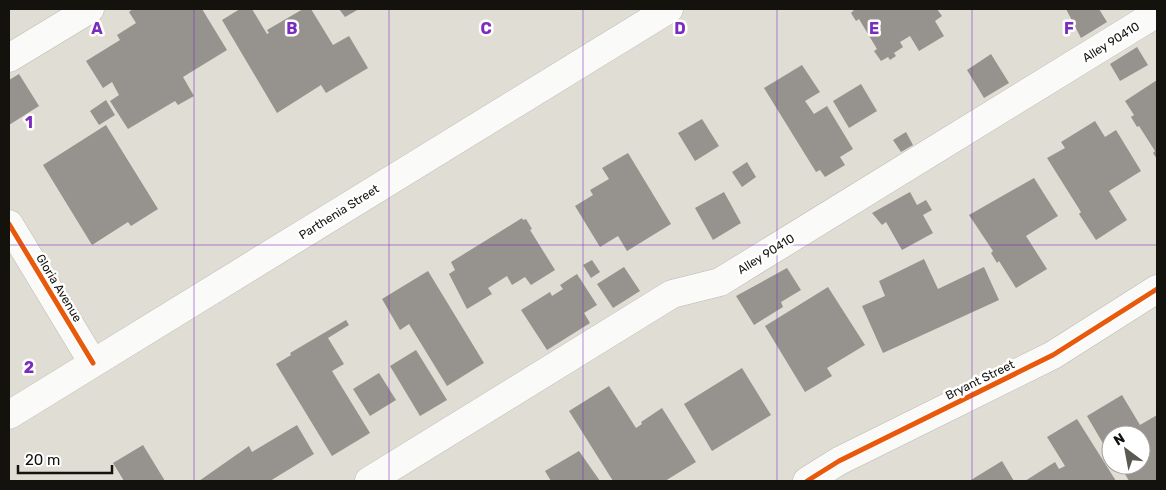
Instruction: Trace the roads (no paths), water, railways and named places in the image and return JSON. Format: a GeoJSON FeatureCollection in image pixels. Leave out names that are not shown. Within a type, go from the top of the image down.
{"type":"FeatureCollection","features":[{"type":"Feature","properties":{"kind":"main road"},"geometry":{"type":"LineString","coordinates":[[9,58],[90,9]]}},
{"type":"Feature","properties":{"kind":"main road","name":"Parthenia Street"},"geometry":{"type":"LineString","coordinates":[[9,415],[669,9]]}},
{"type":"Feature","properties":{"kind":"main road","name":"Alley 90410"},"geometry":{"type":"LineString","coordinates":[[369,481],[672,294],[720,282],[1157,13]]}},
{"type":"Feature","properties":{"kind":"main road","name":"Gloria Avenue"},"geometry":{"type":"LineString","coordinates":[[9,224],[93,363]]}},
{"type":"Feature","properties":{"kind":"main road","name":"Bryant Street"},"geometry":{"type":"LineString","coordinates":[[807,481],[839,461],[1053,355],[1157,289]]}}]}
